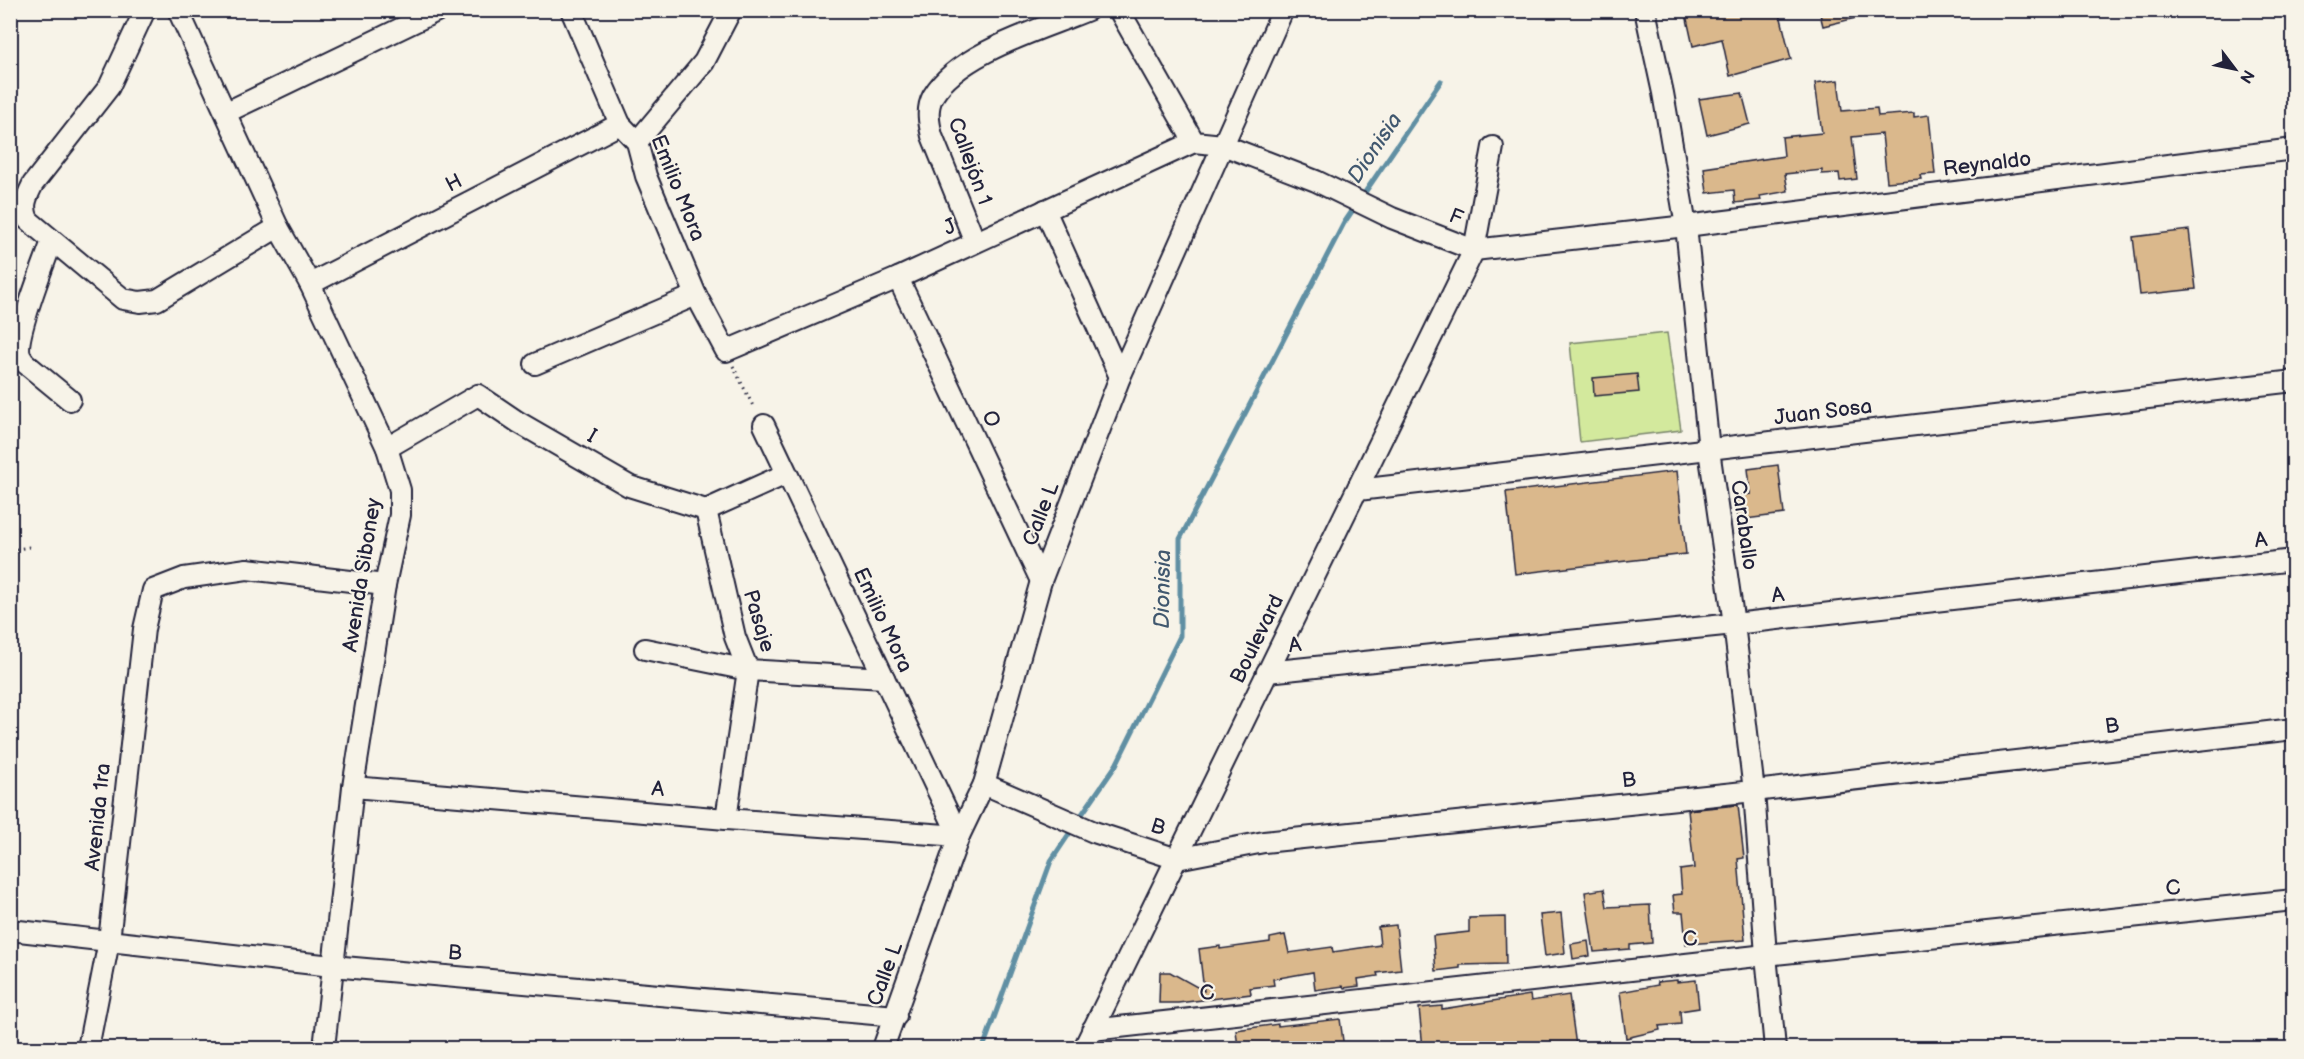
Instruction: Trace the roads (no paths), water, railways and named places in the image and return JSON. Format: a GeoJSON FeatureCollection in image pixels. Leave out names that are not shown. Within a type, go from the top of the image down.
{"type":"FeatureCollection","features":[{"type":"Feature","properties":{"kind":"street"},"geometry":{"type":"LineString","coordinates":[[145,10],[109,87],[33,184],[25,199],[23,209],[28,220],[123,299],[140,302],[158,300],[278,227]]}},
{"type":"Feature","properties":{"kind":"street","name":"Avenida Siboney"},"geometry":{"type":"LineString","coordinates":[[178,10],[278,227],[310,284],[387,448],[400,490],[400,515],[385,585],[353,787],[324,1048]]}},
{"type":"Feature","properties":{"kind":"street"},"geometry":{"type":"LineString","coordinates":[[226,112],[439,10]]}},
{"type":"Feature","properties":{"kind":"street","name":"Emilio Mora"},"geometry":{"type":"LineString","coordinates":[[571,10],[620,124],[637,142],[646,176],[696,296],[726,351]]}},
{"type":"Feature","properties":{"kind":"street"},"geometry":{"type":"LineString","coordinates":[[637,142],[704,62],[731,10]]}},
{"type":"Feature","properties":{"kind":"street","name":"Callejón 1"},"geometry":{"type":"LineString","coordinates":[[975,242],[932,136],[928,118],[932,98],[945,81],[980,54],[1088,10]]}},
{"type":"Feature","properties":{"kind":"street"},"geometry":{"type":"LineString","coordinates":[[1119,10],[1194,142],[1223,145]]}},
{"type":"Feature","properties":{"kind":"street","name":"Calle L"},"geometry":{"type":"LineString","coordinates":[[884,1048],[959,836],[984,784],[1041,581],[1120,377],[1283,10]]}},
{"type":"Feature","properties":{"kind":"street","name":"Caraballo"},"geometry":{"type":"LineString","coordinates":[[1645,10],[1663,93],[1686,226],[1709,450],[1734,624],[1754,791],[1775,1048]]}},
{"type":"Feature","properties":{"kind":"street","name":"H"},"geometry":{"type":"LineString","coordinates":[[310,284],[620,124]]}},
{"type":"Feature","properties":{"kind":"street","name":"J"},"geometry":{"type":"LineString","coordinates":[[726,351],[898,278],[1194,142]]}},
{"type":"Feature","properties":{"kind":"street","name":"F"},"geometry":{"type":"LineString","coordinates":[[1223,145],[1316,182],[1392,218],[1474,250],[1686,226]]}},
{"type":"Feature","properties":{"kind":"street","name":"Boulevard"},"geometry":{"type":"LineString","coordinates":[[1084,1048],[1474,250],[1493,147]]}},
{"type":"Feature","properties":{"kind":"street","name":"Reynaldo"},"geometry":{"type":"LineString","coordinates":[[1686,226],[2294,149]]}},
{"type":"Feature","properties":{"kind":"street"},"geometry":{"type":"LineString","coordinates":[[1045,210],[1120,377]]}},
{"type":"Feature","properties":{"kind":"street"},"geometry":{"type":"LineString","coordinates":[[52,241],[26,316],[19,346],[20,355],[25,363],[70,400]]}},
{"type":"Feature","properties":{"kind":"street","name":"O"},"geometry":{"type":"LineString","coordinates":[[898,278],[1041,581]]}},
{"type":"Feature","properties":{"kind":"street"},"geometry":{"type":"LineString","coordinates":[[535,364],[696,296]]}},
{"type":"Feature","properties":{"kind":"street","name":"Juan Sosa"},"geometry":{"type":"LineString","coordinates":[[1358,490],[2294,381]]}},
{"type":"Feature","properties":{"kind":"street","name":"I"},"geometry":{"type":"LineString","coordinates":[[387,448],[478,395],[518,422],[629,486],[706,510]]}},
{"type":"Feature","properties":{"kind":"street","name":"Emilio Mora"},"geometry":{"type":"LineString","coordinates":[[764,425],[959,836]]}},
{"type":"Feature","properties":{"kind":"street"},"geometry":{"type":"LineString","coordinates":[[706,510],[786,474]]}},
{"type":"Feature","properties":{"kind":"street","name":"Pasaje"},"geometry":{"type":"LineString","coordinates":[[706,510],[735,638],[748,670],[726,819]]}},
{"type":"Feature","properties":{"kind":"street","name":"A"},"geometry":{"type":"LineString","coordinates":[[1267,672],[1734,624],[2294,560]]}},
{"type":"Feature","properties":{"kind":"street","name":"Avenida 1ra"},"geometry":{"type":"LineString","coordinates":[[88,1048],[109,941],[144,629],[153,590],[184,578],[248,569],[385,585]]}},
{"type":"Feature","properties":{"kind":"street"},"geometry":{"type":"LineString","coordinates":[[645,649],[748,670],[884,678]]}},
{"type":"Feature","properties":{"kind":"street","name":"B"},"geometry":{"type":"LineString","coordinates":[[984,784],[1094,832],[1177,859],[1264,842],[1754,791],[2294,729]]}},
{"type":"Feature","properties":{"kind":"street","name":"A"},"geometry":{"type":"LineString","coordinates":[[353,787],[726,819],[959,836]]}},
{"type":"Feature","properties":{"kind":"street","name":"C"},"geometry":{"type":"LineString","coordinates":[[1092,1030],[1766,955],[2294,900]]}},
{"type":"Feature","properties":{"kind":"street","name":"B"},"geometry":{"type":"LineString","coordinates":[[10,930],[332,966],[896,1016]]}},
{"type":"Feature","properties":{"kind":"waterway","name":"Dionisia"},"geometry":{"type":"LineString","coordinates":[[1078,820],[1116,765],[1180,636],[1180,539],[1344,223],[1441,81]]}},
{"type":"Feature","properties":{"kind":"waterway","name":"Dionisia"},"geometry":{"type":"LineString","coordinates":[[983,1048],[1051,861],[1073,828]]}}]}
